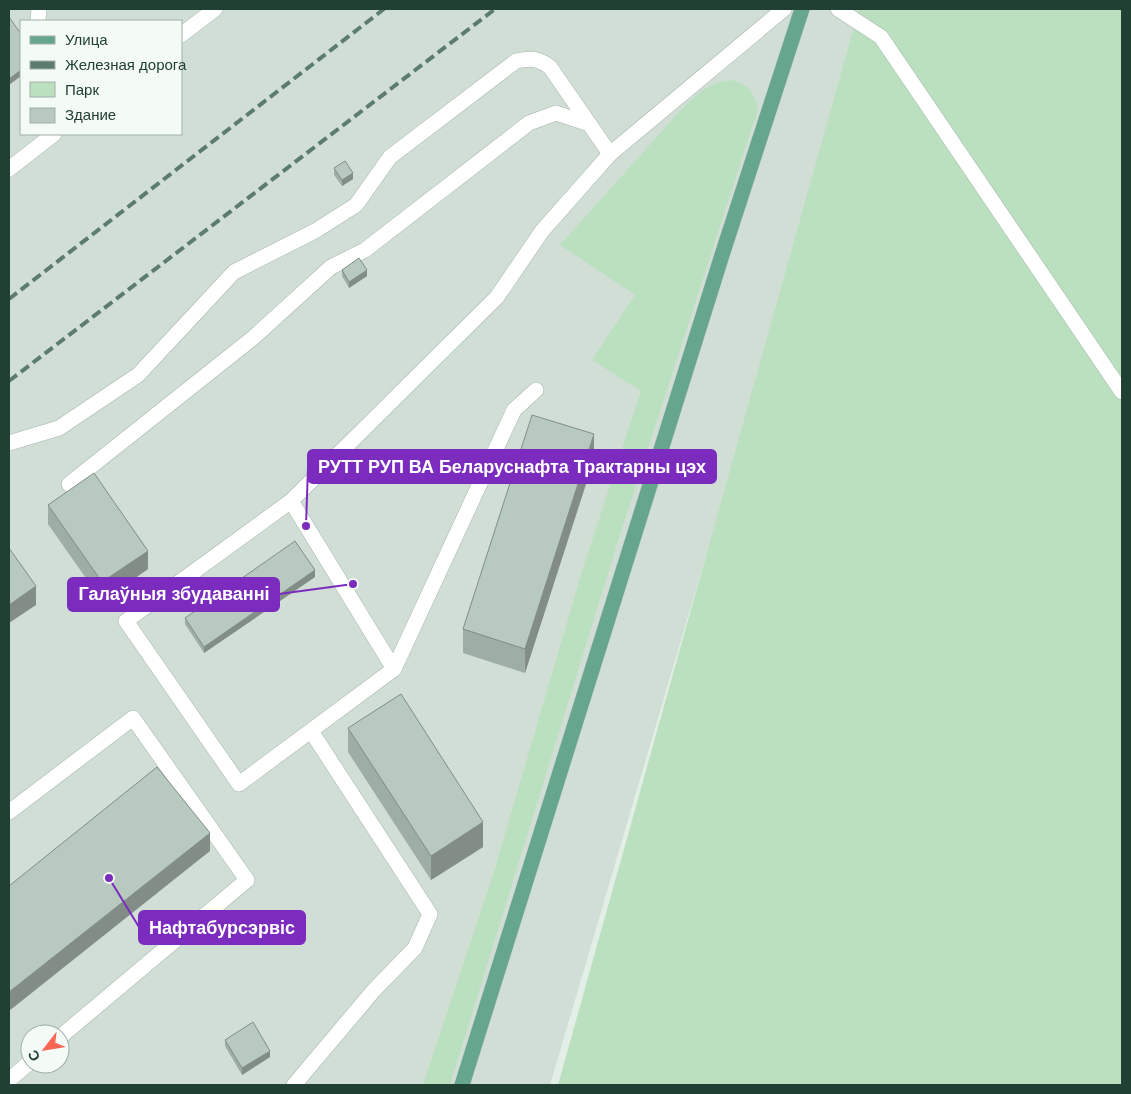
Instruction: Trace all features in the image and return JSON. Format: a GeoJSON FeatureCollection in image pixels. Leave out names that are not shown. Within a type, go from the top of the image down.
{"type":"FeatureCollection","features":[{"type":"Feature","properties":{"kind":"main road"},"geometry":{"type":"LineString","coordinates":[[462,1085],[716,274],[802,9]]}},
{"type":"Feature","properties":{"kind":"street"},"geometry":{"type":"LineString","coordinates":[[182,34],[215,9]]}},
{"type":"Feature","properties":{"kind":"street"},"geometry":{"type":"LineString","coordinates":[[536,390],[514,410],[394,668],[239,784],[126,621],[291,501],[498,297],[542,231],[610,154],[784,9]]}},
{"type":"Feature","properties":{"kind":"street"},"geometry":{"type":"LineString","coordinates":[[838,9],[881,36],[1122,392]]}},
{"type":"Feature","properties":{"kind":"street"},"geometry":{"type":"LineString","coordinates":[[9,443],[59,428],[138,375],[234,272],[315,231],[356,205],[390,157],[516,61],[531,58],[542,60],[550,66],[610,154]]}},
{"type":"Feature","properties":{"kind":"street"},"geometry":{"type":"LineString","coordinates":[[69,484],[254,338],[331,267],[365,250],[529,123],[556,113],[589,124]]}},
{"type":"Feature","properties":{"kind":"street"},"geometry":{"type":"LineString","coordinates":[[9,169],[53,135]]}},
{"type":"Feature","properties":{"kind":"street"},"geometry":{"type":"LineString","coordinates":[[291,501],[394,668]]}},
{"type":"Feature","properties":{"kind":"street"},"geometry":{"type":"LineString","coordinates":[[9,812],[133,718],[248,880],[70,1029]]}},
{"type":"Feature","properties":{"kind":"street"},"geometry":{"type":"LineString","coordinates":[[294,1085],[374,990],[415,948],[430,914],[311,731]]}},
{"type":"Feature","properties":{"kind":"street"},"geometry":{"type":"LineString","coordinates":[[9,1080],[20,1071]]}},
{"type":"Feature","properties":{"kind":"shaded area"},"geometry":{"type":"Polygon","coordinates":[[[9,9],[867,9],[550,1085],[9,1085],[9,9]]]}},
{"type":"Feature","properties":{"kind":"green space"},"geometry":{"type":"Polygon","coordinates":[[[859,9],[1122,9],[1122,1085],[558,1085],[859,9]]]}},
{"type":"Feature","properties":{"kind":"green space"},"geometry":{"type":"Polygon","coordinates":[[[732,80],[743,84],[752,93],[758,109],[618,541],[450,1085],[423,1085],[493,875],[583,568],[641,391],[592,360],[635,295],[560,245],[692,99],[703,90],[715,84],[732,80]]]}},
{"type":"Feature","properties":{"kind":"building"},"geometry":{"type":"Polygon","coordinates":[[[9,17],[20,33],[20,71],[9,79],[9,17]]]}},
{"type":"Feature","properties":{"kind":"building"},"geometry":{"type":"Polygon","coordinates":[[[345,161],[353,173],[342,180],[334,168],[345,161]]]}},
{"type":"Feature","properties":{"kind":"building"},"geometry":{"type":"Polygon","coordinates":[[[359,258],[367,270],[349,282],[342,270],[359,258]]]}},
{"type":"Feature","properties":{"kind":"building"},"geometry":{"type":"Polygon","coordinates":[[[532,415],[594,434],[525,649],[463,629],[532,415]]]}},
{"type":"Feature","properties":{"kind":"building"},"geometry":{"type":"Polygon","coordinates":[[[94,473],[148,551],[102,582],[48,505],[94,473]]]}},
{"type":"Feature","properties":{"kind":"building"},"geometry":{"type":"Polygon","coordinates":[[[295,541],[315,570],[204,647],[185,618],[295,541]]]}},
{"type":"Feature","properties":{"kind":"building"},"geometry":{"type":"Polygon","coordinates":[[[9,548],[36,586],[9,605],[9,548]]]}},
{"type":"Feature","properties":{"kind":"building"},"geometry":{"type":"Polygon","coordinates":[[[401,694],[483,822],[431,856],[348,728],[401,694]]]}},
{"type":"Feature","properties":{"kind":"building"},"geometry":{"type":"Polygon","coordinates":[[[157,767],[210,833],[9,992],[9,886],[157,767]]]}},
{"type":"Feature","properties":{"kind":"building"},"geometry":{"type":"Polygon","coordinates":[[[253,1022],[270,1051],[242,1068],[225,1040],[253,1022]]]}},
{"type":"Feature","properties":{"kind":"railway"},"geometry":{"type":"LineString","coordinates":[[9,299],[384,9]]}},
{"type":"Feature","properties":{"kind":"railway"},"geometry":{"type":"LineString","coordinates":[[9,381],[495,9]]}},
{"type":"Feature","properties":{"kind":"place","name":"РУТТ РУП ВА Беларуснафта Трактарны цэх"},"geometry":{"type":"Point","coordinates":[306,526]}},
{"type":"Feature","properties":{"kind":"place","name":"Галаўныя збудаванні"},"geometry":{"type":"Point","coordinates":[353,584]}},
{"type":"Feature","properties":{"kind":"place","name":"Нафтабурсэрвіс"},"geometry":{"type":"Point","coordinates":[109,878]}}]}
